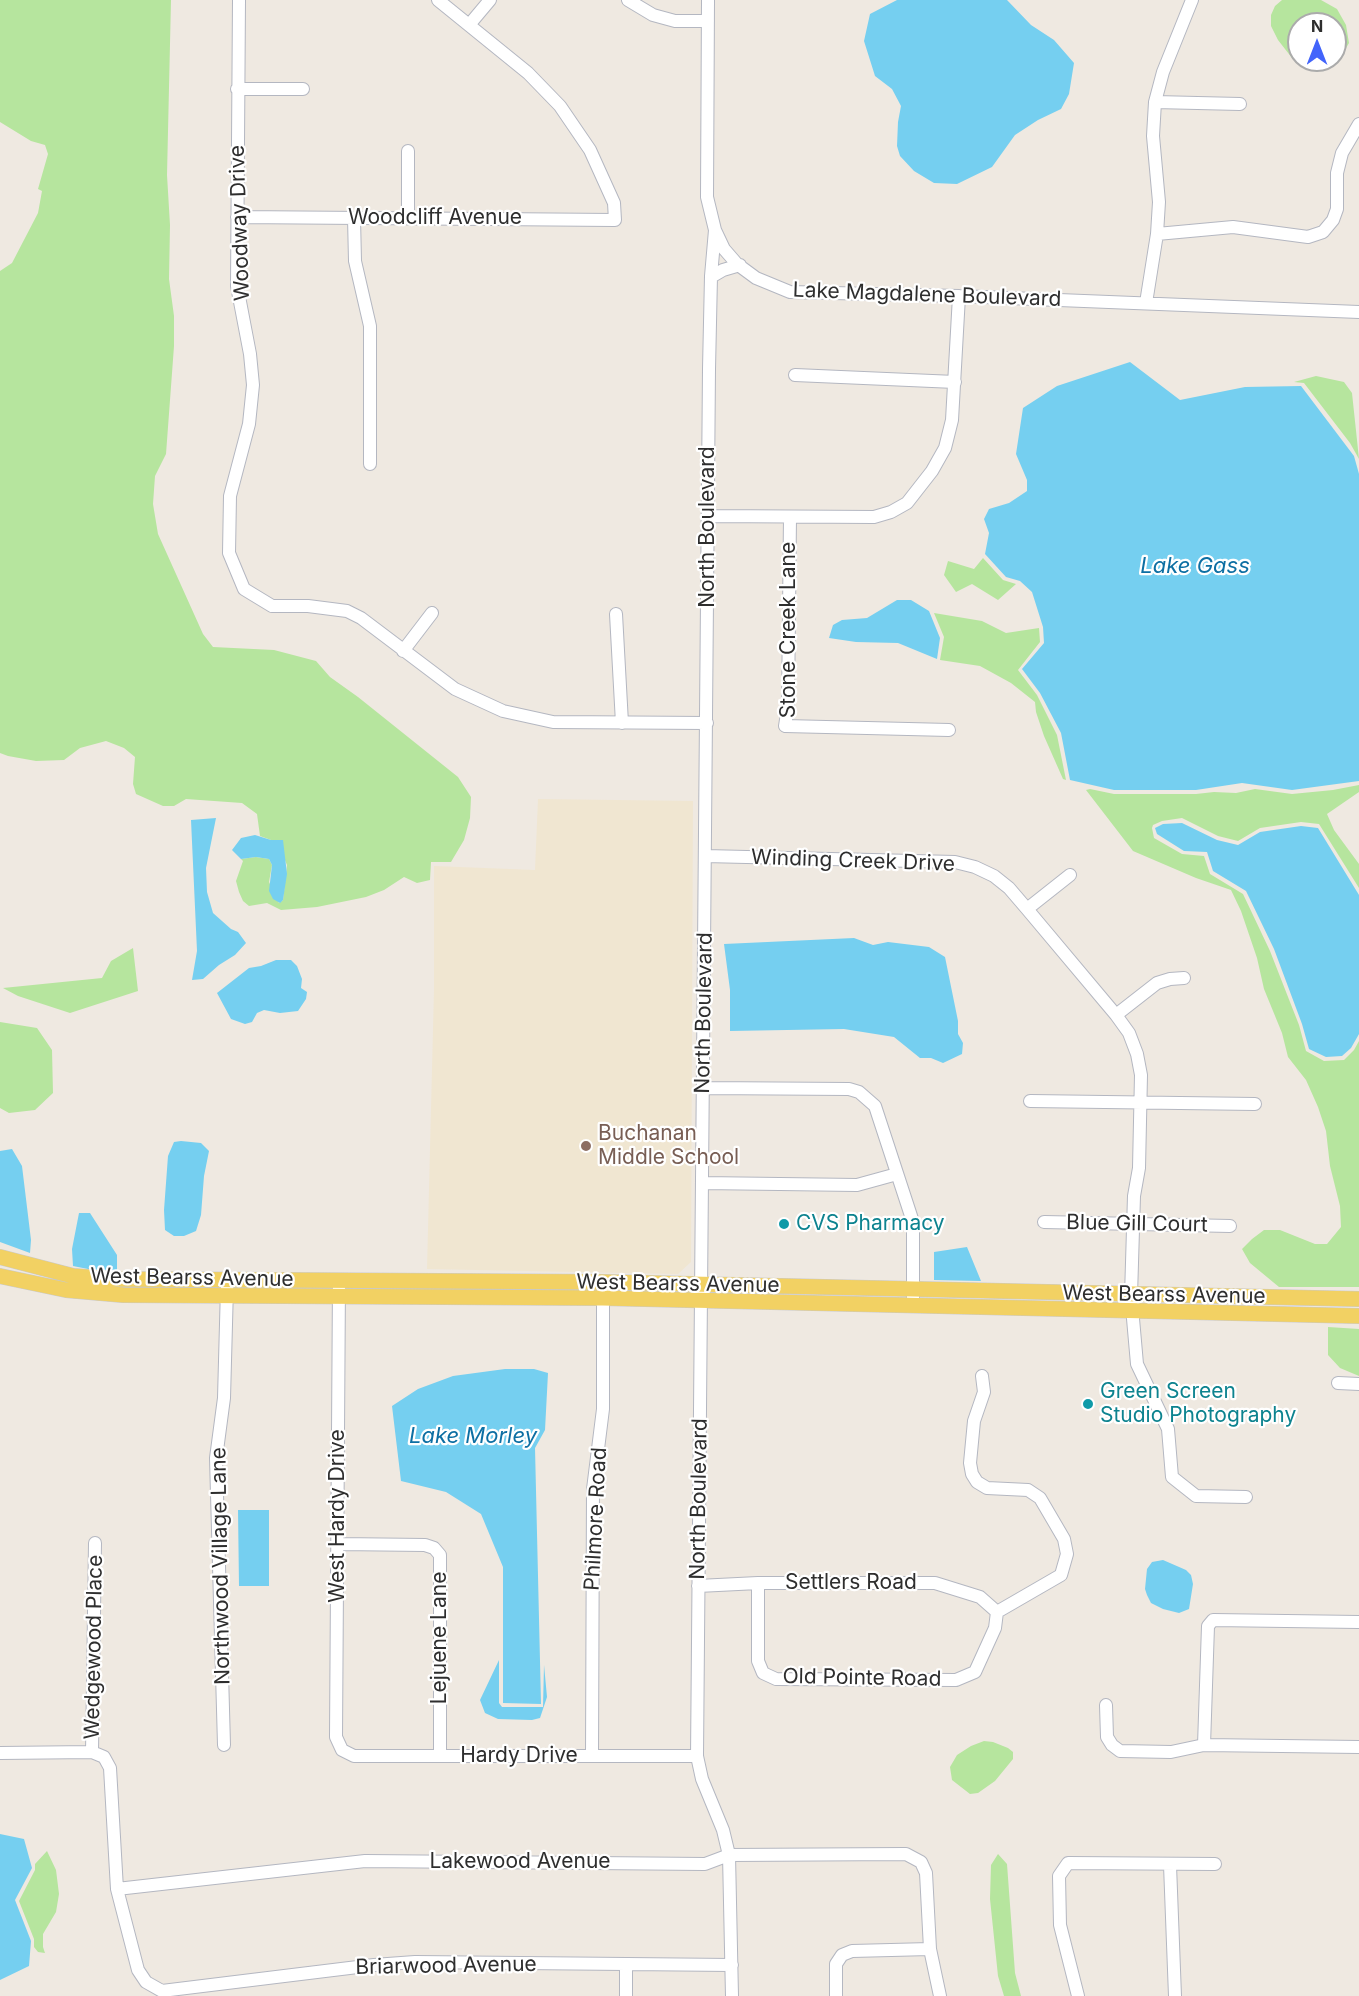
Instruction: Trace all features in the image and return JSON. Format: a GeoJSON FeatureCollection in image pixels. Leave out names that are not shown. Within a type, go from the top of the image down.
{"type":"FeatureCollection","features":[{"type":"Feature","properties":{"kind":"main road","name":"West Bearss Avenue"},"geometry":{"type":"LineString","coordinates":[[0,1257],[73,1276],[139,1287]]}},
{"type":"Feature","properties":{"kind":"main road","name":"West Bearss Avenue"},"geometry":{"type":"LineString","coordinates":[[0,1276],[66,1290],[227,1287],[603,1290],[702,1285],[912,1288],[1132,1304],[1359,1316]]}},
{"type":"Feature","properties":{"kind":"main road","name":"West Bearss Avenue"},"geometry":{"type":"LineString","coordinates":[[603,1290],[702,1300],[913,1304],[1132,1304],[1359,1299]]}},
{"type":"Feature","properties":{"kind":"street","name":"Woodway Drive"},"geometry":{"type":"LineString","coordinates":[[238,0],[237,286],[250,354],[253,385],[249,424],[230,496],[229,553],[244,589],[272,606],[308,606],[347,611],[361,618],[455,689],[503,711],[553,722],[707,723]]}},
{"type":"Feature","properties":{"kind":"street"},"geometry":{"type":"LineString","coordinates":[[438,0],[469,25],[490,0]]}},
{"type":"Feature","properties":{"kind":"street"},"geometry":{"type":"LineString","coordinates":[[628,0],[653,15],[675,21],[708,21]]}},
{"type":"Feature","properties":{"kind":"street","name":"Lake Magdalene Boulevard"},"geometry":{"type":"LineString","coordinates":[[708,0],[707,197],[715,230],[724,249],[740,266],[756,278],[790,292],[959,296],[1359,312]]}},
{"type":"Feature","properties":{"kind":"street"},"geometry":{"type":"LineString","coordinates":[[1146,303],[1157,234],[1159,202],[1153,136],[1155,102],[1163,72],[1192,0]]}},
{"type":"Feature","properties":{"kind":"street","name":"Woodcliff Avenue"},"geometry":{"type":"LineString","coordinates":[[237,217],[615,220],[614,203],[590,150],[560,106],[528,73],[469,25]]}},
{"type":"Feature","properties":{"kind":"street"},"geometry":{"type":"LineString","coordinates":[[237,89],[303,90]]}},
{"type":"Feature","properties":{"kind":"street"},"geometry":{"type":"LineString","coordinates":[[1155,102],[1240,104]]}},
{"type":"Feature","properties":{"kind":"street"},"geometry":{"type":"LineString","coordinates":[[1157,234],[1233,227],[1308,237],[1323,232],[1333,220],[1336,209],[1337,173],[1342,153],[1359,124]]}},
{"type":"Feature","properties":{"kind":"street"},"geometry":{"type":"LineString","coordinates":[[408,151],[408,218]]}},
{"type":"Feature","properties":{"kind":"street"},"geometry":{"type":"LineString","coordinates":[[354,218],[355,261],[370,326],[370,464]]}},
{"type":"Feature","properties":{"kind":"street","name":"North Boulevard"},"geometry":{"type":"LineString","coordinates":[[715,230],[711,277],[708,516],[697,1756],[702,1779],[723,1830],[729,1855],[732,1996]]}},
{"type":"Feature","properties":{"kind":"street"},"geometry":{"type":"LineString","coordinates":[[711,277],[723,270],[740,266]]}},
{"type":"Feature","properties":{"kind":"street"},"geometry":{"type":"LineString","coordinates":[[708,516],[874,517],[891,512],[907,503],[932,471],[945,448],[952,420],[959,296]]}},
{"type":"Feature","properties":{"kind":"street"},"geometry":{"type":"LineString","coordinates":[[795,375],[955,382]]}},
{"type":"Feature","properties":{"kind":"street","name":"Stone Creek Lane"},"geometry":{"type":"LineString","coordinates":[[789,517],[788,707],[785,726],[949,730]]}},
{"type":"Feature","properties":{"kind":"street"},"geometry":{"type":"LineString","coordinates":[[403,651],[432,613]]}},
{"type":"Feature","properties":{"kind":"street"},"geometry":{"type":"LineString","coordinates":[[616,614],[622,723]]}},
{"type":"Feature","properties":{"kind":"street","name":"Winding Creek Drive"},"geometry":{"type":"LineString","coordinates":[[705,856],[955,862],[975,867],[994,876],[1009,888],[1027,909],[1129,1033],[1137,1054],[1141,1075],[1139,1168],[1134,1196],[1132,1304],[1137,1364],[1168,1429],[1172,1477],[1196,1496],[1246,1497]]}},
{"type":"Feature","properties":{"kind":"street"},"geometry":{"type":"LineString","coordinates":[[1027,909],[1070,875]]}},
{"type":"Feature","properties":{"kind":"street"},"geometry":{"type":"LineString","coordinates":[[1116,1016],[1157,983],[1184,978]]}},
{"type":"Feature","properties":{"kind":"street"},"geometry":{"type":"LineString","coordinates":[[703,1088],[849,1089],[860,1092],[875,1106],[913,1222],[913,1304]]}},
{"type":"Feature","properties":{"kind":"street"},"geometry":{"type":"LineString","coordinates":[[1030,1101],[1254,1104]]}},
{"type":"Feature","properties":{"kind":"street"},"geometry":{"type":"LineString","coordinates":[[702,1183],[857,1185],[897,1174]]}},
{"type":"Feature","properties":{"kind":"street","name":"Blue Gill Court"},"geometry":{"type":"LineString","coordinates":[[1044,1222],[1230,1226]]}},
{"type":"Feature","properties":{"kind":"street","name":"Northwood Village Lane"},"geometry":{"type":"LineString","coordinates":[[224,1745],[216,1458],[224,1398],[227,1287]]}},
{"type":"Feature","properties":{"kind":"street","name":"West Hardy Drive"},"geometry":{"type":"LineString","coordinates":[[339,1288],[336,1737],[342,1750]]}},
{"type":"Feature","properties":{"kind":"street","name":"Philmore Road"},"geometry":{"type":"LineString","coordinates":[[592,1756],[594,1489],[603,1409],[603,1290]]}},
{"type":"Feature","properties":{"kind":"street"},"geometry":{"type":"LineString","coordinates":[[982,1376],[984,1392],[974,1421],[969,1463],[972,1474],[977,1482],[987,1488],[1028,1490],[1040,1498],[1064,1539],[1068,1554],[1061,1575],[997,1612]]}},
{"type":"Feature","properties":{"kind":"street"},"geometry":{"type":"LineString","coordinates":[[1338,1383],[1359,1384]]}},
{"type":"Feature","properties":{"kind":"street","name":"Wedgewood Place"},"geometry":{"type":"LineString","coordinates":[[92,1752],[95,1543]]}},
{"type":"Feature","properties":{"kind":"street","name":"Lejuene Lane"},"geometry":{"type":"LineString","coordinates":[[338,1544],[425,1545],[434,1548],[440,1555],[440,1756]]}},
{"type":"Feature","properties":{"kind":"street","name":"Settlers Road"},"geometry":{"type":"LineString","coordinates":[[698,1586],[758,1583],[935,1583],[980,1597],[997,1612]]}},
{"type":"Feature","properties":{"kind":"street","name":"Old Pointe Road"},"geometry":{"type":"LineString","coordinates":[[758,1583],[758,1661],[763,1672],[776,1679],[956,1680],[975,1672],[995,1628],[997,1612]]}},
{"type":"Feature","properties":{"kind":"street"},"geometry":{"type":"LineString","coordinates":[[1204,1745],[1208,1626],[1213,1620],[1359,1622]]}},
{"type":"Feature","properties":{"kind":"street"},"geometry":{"type":"LineString","coordinates":[[1106,1704],[1107,1737],[1112,1745],[1120,1750],[1171,1752],[1204,1745],[1359,1747]]}},
{"type":"Feature","properties":{"kind":"street","name":"Hardy Drive"},"geometry":{"type":"LineString","coordinates":[[342,1750],[354,1756],[697,1756]]}},
{"type":"Feature","properties":{"kind":"street"},"geometry":{"type":"LineString","coordinates":[[0,1753],[92,1752],[104,1757],[110,1768],[117,1889]]}},
{"type":"Feature","properties":{"kind":"street","name":"Lakewood Avenue"},"geometry":{"type":"LineString","coordinates":[[117,1889],[365,1861],[705,1863],[729,1855],[906,1854],[921,1862],[926,1873],[930,1949]]}},
{"type":"Feature","properties":{"kind":"street"},"geometry":{"type":"LineString","coordinates":[[1078,1996],[1060,1925],[1059,1876],[1068,1863],[1170,1865],[1215,1863]]}},
{"type":"Feature","properties":{"kind":"street"},"geometry":{"type":"LineString","coordinates":[[1170,1865],[1175,1996]]}},
{"type":"Feature","properties":{"kind":"street","name":"Briarwood Avenue"},"geometry":{"type":"LineString","coordinates":[[117,1889],[138,1970],[147,1982],[162,1990],[243,1982],[351,1967],[404,1963],[732,1965]]}},
{"type":"Feature","properties":{"kind":"street"},"geometry":{"type":"LineString","coordinates":[[836,1996],[836,1964],[842,1955],[852,1951],[930,1949],[940,1996]]}},
{"type":"Feature","properties":{"kind":"street"},"geometry":{"type":"LineString","coordinates":[[626,1964],[626,1996]]}},
{"type":"Feature","properties":{"kind":"street"},"geometry":{"type":"LineString","coordinates":[[243,1982],[245,1996]]}},
{"type":"Feature","properties":{"kind":"shaded area"},"geometry":{"type":"Polygon","coordinates":[[[538,799],[693,801],[691,1262],[678,1274],[427,1269],[434,989],[434,866],[535,870],[538,799]]]}},
{"type":"Feature","properties":{"kind":"green space"},"geometry":{"type":"Polygon","coordinates":[[[0,0],[171,0],[167,175],[170,225],[169,279],[174,316],[174,346],[166,454],[155,476],[153,504],[158,534],[203,634],[213,647],[274,650],[316,661],[330,677],[458,777],[471,797],[470,818],[464,840],[451,862],[431,862],[430,880],[417,883],[404,877],[384,890],[366,897],[317,907],[281,910],[267,903],[249,906],[243,901],[236,881],[243,861],[241,859],[256,857],[269,859],[272,865],[269,882],[279,903],[283,900],[287,865],[271,840],[260,836],[257,814],[242,803],[186,799],[174,806],[163,806],[136,794],[133,784],[135,757],[124,748],[106,741],[80,748],[64,760],[36,761],[0,753],[0,271],[12,263],[38,213],[42,191],[38,189],[48,154],[45,145],[31,141],[0,122],[0,0]]]}},
{"type":"Feature","properties":{"kind":"green space"},"geometry":{"type":"Polygon","coordinates":[[[1282,0],[1321,0],[1339,12],[1287,12],[1287,52],[1271,26],[1271,15],[1275,6],[1282,0]]]}},
{"type":"Feature","properties":{"kind":"green space"},"geometry":{"type":"Polygon","coordinates":[[[1316,376],[1344,382],[1352,393],[1359,459],[1350,443],[1304,383],[1294,382],[1316,376]]]}},
{"type":"Feature","properties":{"kind":"green space"},"geometry":{"type":"Polygon","coordinates":[[[983,558],[1003,580],[1016,584],[998,600],[972,584],[956,592],[944,575],[948,561],[974,569],[983,558]]]}},
{"type":"Feature","properties":{"kind":"green space"},"geometry":{"type":"Polygon","coordinates":[[[934,613],[982,621],[1006,633],[1039,628],[1040,642],[1018,670],[1037,695],[1057,735],[1066,780],[1063,779],[1044,736],[1035,702],[1011,683],[980,666],[940,660],[944,637],[934,613]]]}},
{"type":"Feature","properties":{"kind":"green space"},"geometry":{"type":"Polygon","coordinates":[[[1359,785],[1359,792],[1327,814],[1334,830],[1359,864],[1359,888],[1319,824],[1301,822],[1260,828],[1238,841],[1218,836],[1182,818],[1162,821],[1153,825],[1152,828],[1154,838],[1182,854],[1204,856],[1210,874],[1243,894],[1270,951],[1299,1025],[1306,1051],[1324,1061],[1344,1060],[1359,1041],[1359,1287],[1279,1287],[1250,1263],[1242,1249],[1252,1239],[1264,1230],[1280,1230],[1315,1244],[1327,1244],[1341,1227],[1340,1206],[1330,1166],[1326,1131],[1318,1107],[1306,1080],[1288,1057],[1282,1033],[1264,989],[1257,958],[1241,911],[1231,890],[1133,851],[1086,790],[1114,794],[1196,794],[1236,793],[1255,789],[1292,794],[1359,785]]]}},
{"type":"Feature","properties":{"kind":"green space"},"geometry":{"type":"Polygon","coordinates":[[[133,948],[138,991],[70,1013],[18,996],[3,988],[102,978],[111,961],[133,948]]]}},
{"type":"Feature","properties":{"kind":"green space"},"geometry":{"type":"Polygon","coordinates":[[[0,1022],[37,1028],[52,1050],[53,1093],[35,1110],[9,1113],[0,1108],[0,1022]]]}},
{"type":"Feature","properties":{"kind":"green space"},"geometry":{"type":"Polygon","coordinates":[[[1328,1327],[1359,1329],[1359,1376],[1340,1368],[1328,1355],[1328,1327]]]}},
{"type":"Feature","properties":{"kind":"green space"},"geometry":{"type":"Polygon","coordinates":[[[984,1741],[1008,1748],[1013,1752],[1013,1759],[995,1781],[978,1793],[970,1794],[952,1780],[950,1767],[957,1755],[984,1741]]]}},
{"type":"Feature","properties":{"kind":"green space"},"geometry":{"type":"Polygon","coordinates":[[[47,1851],[56,1870],[59,1894],[56,1912],[43,1934],[45,1953],[38,1952],[34,1947],[34,1939],[19,1901],[35,1870],[35,1864],[47,1851]]]}},
{"type":"Feature","properties":{"kind":"green space"},"geometry":{"type":"Polygon","coordinates":[[[998,1854],[1007,1864],[1015,1973],[1021,1996],[1004,1996],[998,1976],[990,1899],[991,1865],[998,1854]]]}},
{"type":"Feature","properties":{"kind":"water"},"geometry":{"type":"Polygon","coordinates":[[[897,0],[1007,0],[1031,25],[1054,40],[1074,63],[1069,94],[1061,109],[1015,135],[992,167],[957,184],[934,183],[914,171],[900,156],[897,146],[901,106],[892,89],[875,76],[864,41],[870,14],[897,0]]]}},
{"type":"Feature","properties":{"kind":"water","name":"Lake Gass"},"geometry":{"type":"Polygon","coordinates":[[[1130,362],[1180,400],[1245,387],[1301,386],[1354,456],[1359,474],[1359,781],[1292,790],[1242,783],[1196,790],[1114,790],[1070,780],[1061,733],[1040,693],[1022,669],[1044,643],[1043,627],[1032,592],[1020,581],[1006,577],[985,554],[989,533],[984,519],[989,509],[1009,503],[1027,491],[1027,480],[1016,454],[1023,408],[1057,386],[1130,362]]]}},
{"type":"Feature","properties":{"kind":"water"},"geometry":{"type":"Polygon","coordinates":[[[897,600],[911,600],[929,611],[940,638],[937,659],[898,643],[856,642],[829,638],[833,625],[842,620],[867,618],[897,600]]]}},
{"type":"Feature","properties":{"kind":"water"},"geometry":{"type":"Polygon","coordinates":[[[216,818],[206,868],[207,892],[213,913],[231,929],[238,932],[246,943],[235,955],[203,979],[192,980],[197,951],[191,820],[216,818]]]}},
{"type":"Feature","properties":{"kind":"water"},"geometry":{"type":"Polygon","coordinates":[[[1182,823],[1217,840],[1238,845],[1260,832],[1301,826],[1318,828],[1359,895],[1359,1034],[1351,1048],[1342,1056],[1326,1057],[1309,1049],[1274,949],[1246,891],[1213,871],[1207,852],[1184,851],[1157,834],[1155,828],[1163,824],[1182,823]]]}},
{"type":"Feature","properties":{"kind":"water"},"geometry":{"type":"Polygon","coordinates":[[[255,835],[271,840],[283,840],[287,874],[283,900],[280,903],[273,899],[269,891],[272,865],[269,859],[256,857],[241,859],[232,850],[241,838],[255,835]]]}},
{"type":"Feature","properties":{"kind":"water"},"geometry":{"type":"Polygon","coordinates":[[[854,938],[873,945],[888,942],[929,947],[945,957],[958,1021],[958,1034],[963,1043],[962,1054],[943,1063],[931,1058],[920,1058],[894,1037],[844,1029],[730,1031],[730,990],[724,944],[854,938]]]}},
{"type":"Feature","properties":{"kind":"water"},"geometry":{"type":"Polygon","coordinates":[[[276,960],[291,960],[297,966],[302,979],[301,988],[307,992],[306,999],[298,1011],[280,1013],[264,1010],[257,1013],[252,1022],[245,1024],[231,1019],[217,993],[249,968],[276,960]]]}},
{"type":"Feature","properties":{"kind":"water"},"geometry":{"type":"Polygon","coordinates":[[[174,1142],[201,1143],[209,1151],[204,1176],[201,1215],[196,1231],[184,1236],[174,1236],[165,1230],[164,1210],[168,1156],[174,1142]]]}},
{"type":"Feature","properties":{"kind":"water"},"geometry":{"type":"Polygon","coordinates":[[[12,1149],[22,1166],[31,1240],[30,1253],[0,1242],[0,1151],[12,1149]]]}},
{"type":"Feature","properties":{"kind":"water"},"geometry":{"type":"Polygon","coordinates":[[[79,1213],[90,1213],[117,1255],[117,1271],[73,1266],[72,1249],[79,1213]]]}},
{"type":"Feature","properties":{"kind":"water"},"geometry":{"type":"Polygon","coordinates":[[[967,1247],[981,1281],[934,1280],[934,1252],[967,1247]]]}},
{"type":"Feature","properties":{"kind":"water","name":"Lake Morley"},"geometry":{"type":"Polygon","coordinates":[[[505,1369],[534,1369],[548,1373],[545,1430],[535,1448],[541,1704],[503,1703],[503,1567],[481,1514],[446,1492],[401,1481],[392,1406],[418,1389],[453,1376],[505,1369]]]}},
{"type":"Feature","properties":{"kind":"water"},"geometry":{"type":"Polygon","coordinates":[[[238,1510],[269,1510],[269,1586],[239,1586],[238,1510]]]}},
{"type":"Feature","properties":{"kind":"water"},"geometry":{"type":"Polygon","coordinates":[[[1163,1560],[1186,1570],[1191,1575],[1193,1584],[1189,1609],[1179,1613],[1151,1603],[1145,1589],[1147,1569],[1152,1562],[1163,1560]]]}},
{"type":"Feature","properties":{"kind":"water"},"geometry":{"type":"Polygon","coordinates":[[[499,1660],[499,1703],[502,1707],[543,1707],[544,1665],[547,1697],[540,1718],[532,1720],[498,1719],[485,1713],[480,1700],[499,1660]]]}},
{"type":"Feature","properties":{"kind":"water"},"geometry":{"type":"Polygon","coordinates":[[[0,1834],[24,1839],[32,1868],[15,1900],[31,1941],[29,1966],[0,1980],[0,1834]]]}},
{"type":"Feature","properties":{"kind":"place","name":"Buchanan Middle School"},"geometry":{"type":"Point","coordinates":[586,1146]}},
{"type":"Feature","properties":{"kind":"place","name":"CVS Pharmacy"},"geometry":{"type":"Point","coordinates":[784,1224]}},
{"type":"Feature","properties":{"kind":"place","name":"Green Screen Studio Photography"},"geometry":{"type":"Point","coordinates":[1088,1404]}}]}
